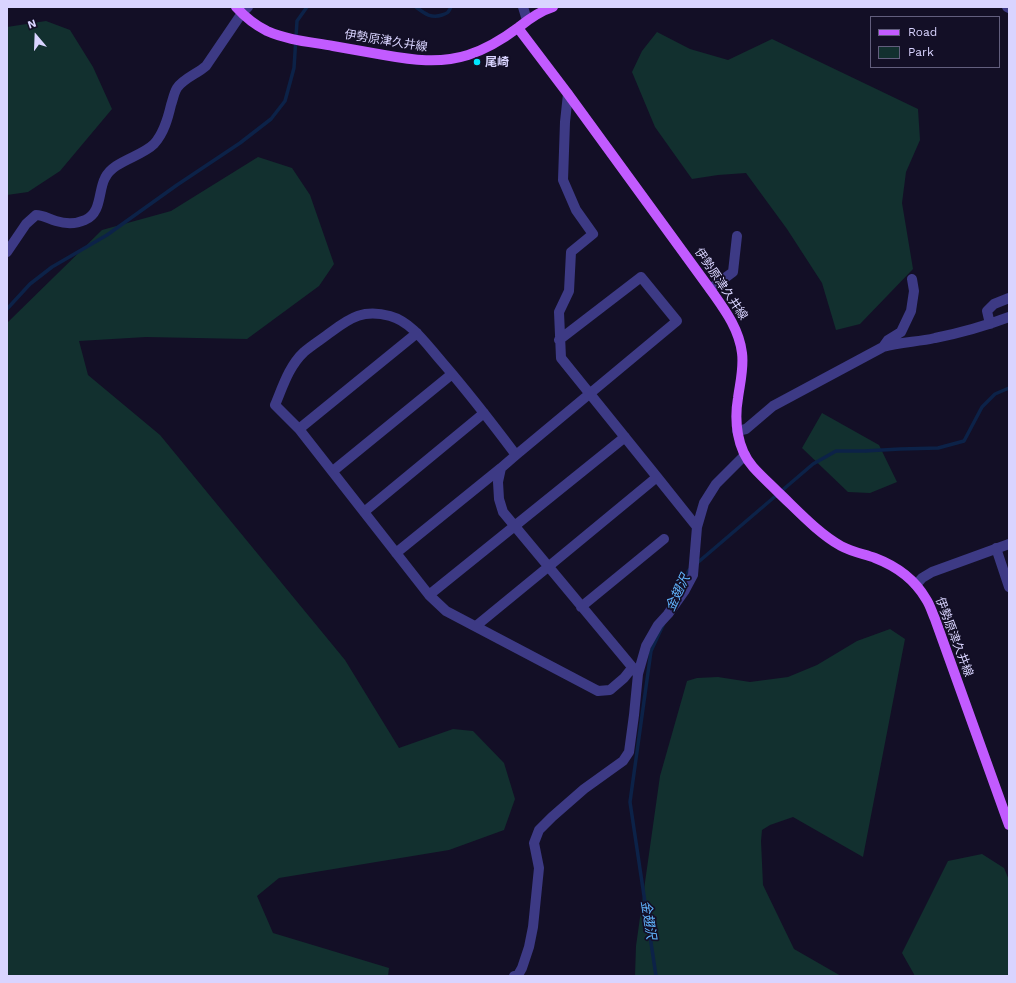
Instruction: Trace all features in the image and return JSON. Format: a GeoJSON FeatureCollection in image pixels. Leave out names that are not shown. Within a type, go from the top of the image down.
{"type":"FeatureCollection","features":[{"type":"Feature","properties":{"kind":"main road"},"geometry":{"type":"LineString","coordinates":[[518,28],[527,20],[552,7]]}},
{"type":"Feature","properties":{"kind":"main road","name":"伊勢原津久井線"},"geometry":{"type":"LineString","coordinates":[[242,9],[257,25],[286,37],[412,60],[426,61],[447,60],[470,54],[491,46],[518,28],[568,94],[731,319],[738,334],[742,352],[742,366],[737,400],[737,431],[745,456],[752,467],[828,538],[842,546],[891,565],[906,575],[916,585],[926,599],[935,619],[1008,821]]}},
{"type":"Feature","properties":{"kind":"street"},"geometry":{"type":"LineString","coordinates":[[523,7],[527,20]]}},
{"type":"Feature","properties":{"kind":"street"},"geometry":{"type":"LineString","coordinates":[[7,252],[26,224],[36,215],[68,224],[91,218],[97,209],[105,176],[118,165],[143,152],[155,143],[167,120],[174,93],[186,79],[206,66],[242,9]]}},
{"type":"Feature","properties":{"kind":"street"},"geometry":{"type":"LineString","coordinates":[[568,94],[563,180],[576,210],[593,234],[571,252],[569,291],[559,312],[559,340],[561,358],[697,527]]}},
{"type":"Feature","properties":{"kind":"street"},"geometry":{"type":"LineString","coordinates":[[710,289],[733,272],[737,236]]}},
{"type":"Feature","properties":{"kind":"street"},"geometry":{"type":"LineString","coordinates":[[396,553],[501,468],[677,321],[641,277],[559,340]]}},
{"type":"Feature","properties":{"kind":"street"},"geometry":{"type":"LineString","coordinates":[[883,347],[888,340],[901,332],[910,311],[914,291],[912,279]]}},
{"type":"Feature","properties":{"kind":"street"},"geometry":{"type":"LineString","coordinates":[[990,324],[987,311],[994,304],[1009,298]]}},
{"type":"Feature","properties":{"kind":"street"},"geometry":{"type":"LineString","coordinates":[[516,455],[484,413],[417,333],[404,322],[391,316],[372,313],[360,315],[348,320],[304,352],[292,367],[274,405],[299,429],[429,595],[446,611],[598,691],[610,690],[635,671]]}},
{"type":"Feature","properties":{"kind":"street"},"geometry":{"type":"LineString","coordinates":[[737,431],[746,429],[773,406],[883,347],[892,344],[934,339],[990,324],[1009,317]]}},
{"type":"Feature","properties":{"kind":"street"},"geometry":{"type":"LineString","coordinates":[[299,429],[417,333]]}},
{"type":"Feature","properties":{"kind":"street"},"geometry":{"type":"LineString","coordinates":[[333,471],[452,374]]}},
{"type":"Feature","properties":{"kind":"street"},"geometry":{"type":"LineString","coordinates":[[364,512],[484,413]]}},
{"type":"Feature","properties":{"kind":"street"},"geometry":{"type":"LineString","coordinates":[[429,595],[624,437]]}},
{"type":"Feature","properties":{"kind":"street"},"geometry":{"type":"LineString","coordinates":[[514,976],[518,975],[522,968],[529,947],[533,927],[539,868],[534,843],[539,830],[584,789],[623,762],[629,752],[634,715],[635,671],[646,646],[658,625],[685,590],[693,575],[697,527],[704,503],[716,484],[745,456]]}},
{"type":"Feature","properties":{"kind":"street"},"geometry":{"type":"LineString","coordinates":[[501,468],[498,482],[499,499],[503,512],[635,671]]}},
{"type":"Feature","properties":{"kind":"street"},"geometry":{"type":"LineString","coordinates":[[476,626],[657,477]]}},
{"type":"Feature","properties":{"kind":"street"},"geometry":{"type":"LineString","coordinates":[[581,607],[664,539]]}},
{"type":"Feature","properties":{"kind":"street"},"geometry":{"type":"LineString","coordinates":[[916,585],[922,578],[932,572],[1009,544]]}},
{"type":"Feature","properties":{"kind":"street"},"geometry":{"type":"LineString","coordinates":[[996,548],[1009,587]]}},
{"type":"Feature","properties":{"kind":"green space"},"geometry":{"type":"Polygon","coordinates":[[[46,21],[70,30],[93,67],[112,109],[60,171],[28,192],[7,195],[7,27],[46,21]]]}},
{"type":"Feature","properties":{"kind":"green space"},"geometry":{"type":"Polygon","coordinates":[[[657,32],[690,49],[728,60],[772,39],[918,109],[920,140],[906,172],[902,203],[913,269],[860,324],[836,330],[822,283],[787,229],[746,173],[692,179],[655,127],[632,72],[642,51],[657,32]]]}},
{"type":"Feature","properties":{"kind":"green space"},"geometry":{"type":"Polygon","coordinates":[[[258,157],[292,168],[310,195],[334,264],[319,286],[247,339],[146,337],[79,341],[88,375],[160,435],[345,660],[399,748],[453,729],[473,731],[504,763],[515,799],[504,830],[449,850],[279,878],[257,896],[273,933],[389,968],[388,976],[7,976],[7,323],[102,230],[171,211],[258,157]]]}},
{"type":"Feature","properties":{"kind":"green space"},"geometry":{"type":"Polygon","coordinates":[[[822,413],[879,445],[897,482],[870,493],[848,492],[802,448],[822,413]]]}},
{"type":"Feature","properties":{"kind":"green space"},"geometry":{"type":"Polygon","coordinates":[[[890,629],[905,639],[863,857],[793,817],[770,825],[762,830],[763,885],[794,949],[841,976],[635,976],[636,946],[660,776],[687,681],[697,678],[718,677],[750,682],[788,677],[817,665],[857,641],[890,629]]]}},
{"type":"Feature","properties":{"kind":"green space"},"geometry":{"type":"Polygon","coordinates":[[[982,854],[1004,868],[1009,880],[1009,976],[915,976],[902,953],[948,861],[982,854]]]}},
{"type":"Feature","properties":{"kind":"waterway"},"geometry":{"type":"LineString","coordinates":[[7,309],[30,284],[52,267],[107,235],[177,185],[240,143],[271,119],[285,101],[294,68],[297,21],[307,7]]}},
{"type":"Feature","properties":{"kind":"waterway"},"geometry":{"type":"LineString","coordinates":[[416,7],[431,16],[438,16],[447,13],[451,7]]}},
{"type":"Feature","properties":{"kind":"waterway","name":"金翅沢"},"geometry":{"type":"LineString","coordinates":[[696,564],[813,464],[836,451],[938,448],[964,441],[982,407],[995,394],[1009,388]]}},
{"type":"Feature","properties":{"kind":"waterway","name":"金翅沢"},"geometry":{"type":"LineString","coordinates":[[679,591],[691,568]]}},
{"type":"Feature","properties":{"kind":"waterway","name":"金翅沢"},"geometry":{"type":"LineString","coordinates":[[656,976],[630,802],[651,651],[663,625]]}},
{"type":"Feature","properties":{"kind":"place","name":"尾崎"},"geometry":{"type":"Point","coordinates":[477,62]}}]}
